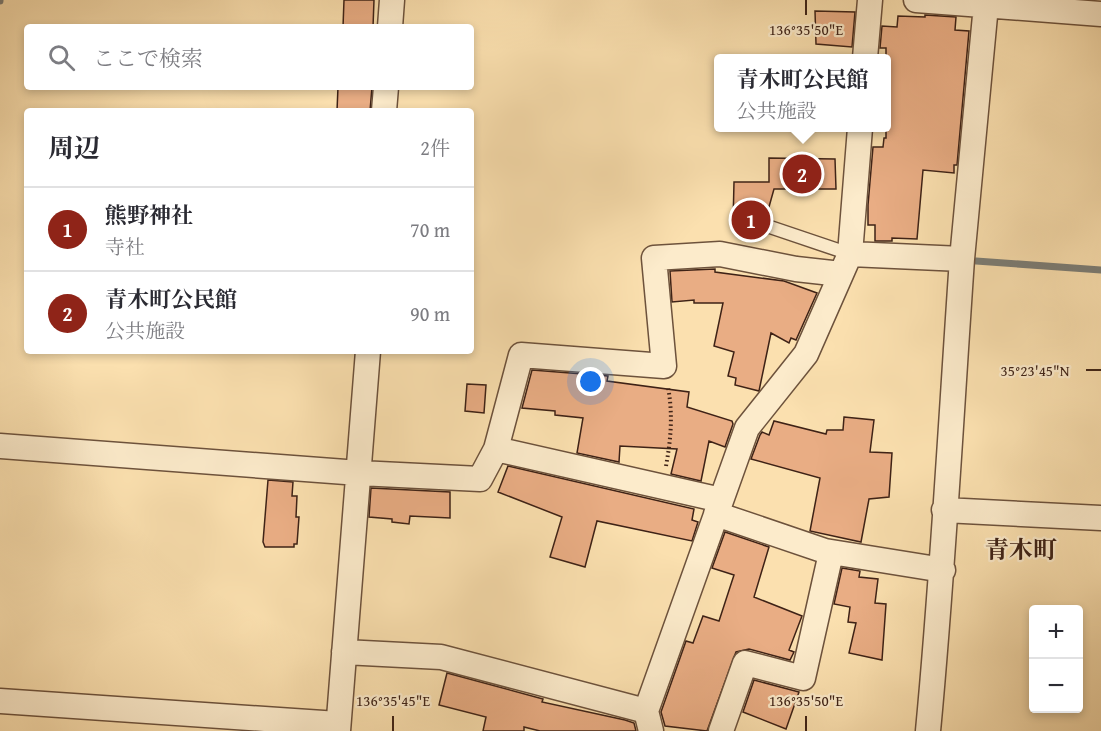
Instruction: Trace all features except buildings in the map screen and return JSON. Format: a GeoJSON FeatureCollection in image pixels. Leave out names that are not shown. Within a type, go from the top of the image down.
{"type":"FeatureCollection","features":[{"type":"Feature","properties":{"kind":"street"},"geometry":{"type":"LineString","coordinates":[[390,24],[392,0]]}},
{"type":"Feature","properties":{"kind":"street"},"geometry":{"type":"LineString","coordinates":[[865,54],[870,0]]}},
{"type":"Feature","properties":{"kind":"street"},"geometry":{"type":"LineString","coordinates":[[916,0],[1101,14]]}},
{"type":"Feature","properties":{"kind":"street"},"geometry":{"type":"LineString","coordinates":[[928,731],[943,570],[944,510],[962,259],[976,3]]}},
{"type":"Feature","properties":{"kind":"street"},"geometry":{"type":"LineString","coordinates":[[384,108],[386,90]]}},
{"type":"Feature","properties":{"kind":"street"},"geometry":{"type":"LineString","coordinates":[[344,652],[441,657],[648,721],[718,507],[747,428],[806,354],[845,264],[860,132]]}},
{"type":"Feature","properties":{"kind":"street"},"geometry":{"type":"LineString","coordinates":[[0,446],[359,473],[480,479],[496,449],[522,356],[664,366],[654,258],[720,254],[796,270],[845,264],[962,259]]}},
{"type":"Feature","properties":{"kind":"street"},"geometry":{"type":"LineString","coordinates":[[0,701],[338,728],[368,354]]}},
{"type":"Feature","properties":{"kind":"street"},"geometry":{"type":"LineString","coordinates":[[496,449],[662,487],[831,553],[943,570]]}},
{"type":"Feature","properties":{"kind":"street"},"geometry":{"type":"LineString","coordinates":[[944,510],[1101,518]]}},
{"type":"Feature","properties":{"kind":"street"},"geometry":{"type":"LineString","coordinates":[[721,731],[745,663],[803,678],[831,553]]}},
{"type":"Feature","properties":{"kind":"lane"},"geometry":{"type":"LineString","coordinates":[[770,227],[845,264]]}},
{"type":"Feature","properties":{"kind":"path"},"geometry":{"type":"LineString","coordinates":[[662,487],[671,443],[672,406],[664,366]]}},
{"type":"Feature","properties":{"kind":"waterway"},"geometry":{"type":"LineString","coordinates":[[976,261],[1101,270]]}},
{"type":"Feature","properties":{"kind":"place","name":"青木町公民館"},"geometry":{"type":"Point","coordinates":[802,174]}},
{"type":"Feature","properties":{"kind":"place","name":"熊野神社"},"geometry":{"type":"Point","coordinates":[751,220]}},
{"type":"Feature","properties":{"kind":"district","name":"青木町"},"geometry":{"type":"Point","coordinates":[1021,549]}}]}
